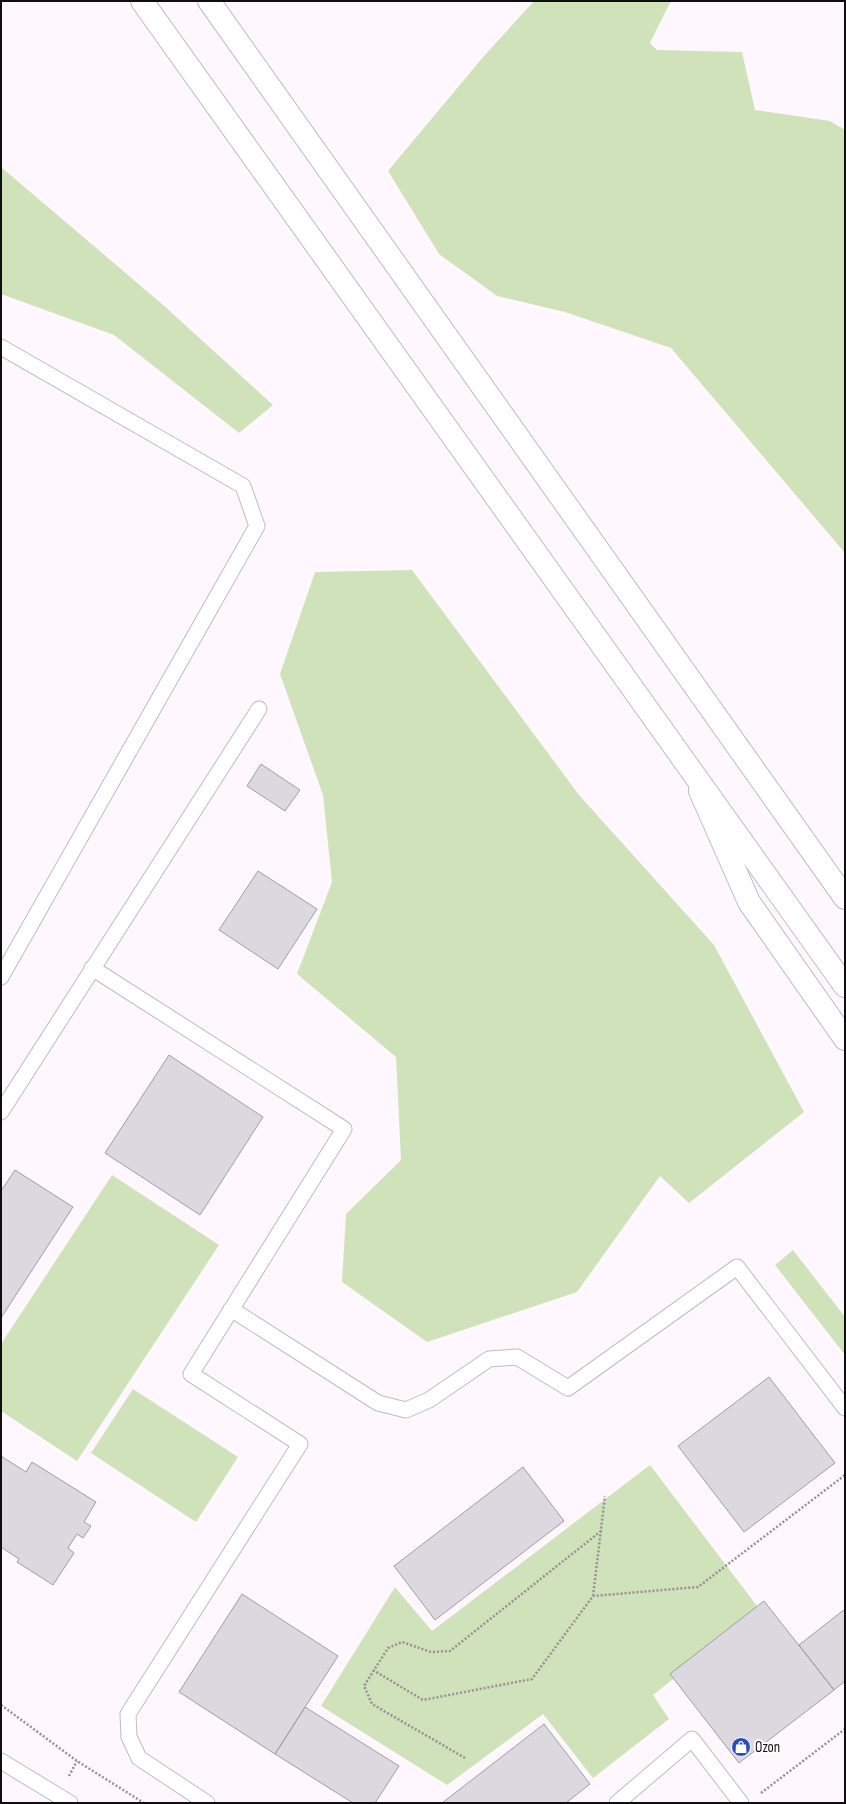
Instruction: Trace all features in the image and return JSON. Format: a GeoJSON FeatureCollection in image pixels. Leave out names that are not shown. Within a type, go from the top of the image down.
{"type":"FeatureCollection","features":[{"type":"Feature","properties":{"kind":"main road"},"geometry":{"type":"LineString","coordinates":[[142,1],[845,986]]}},
{"type":"Feature","properties":{"kind":"main road"},"geometry":{"type":"LineString","coordinates":[[209,1],[845,898]]}},
{"type":"Feature","properties":{"kind":"main road"},"geometry":{"type":"LineString","coordinates":[[690,768],[748,902],[845,1040]]}},
{"type":"Feature","properties":{"kind":"lane"},"geometry":{"type":"LineString","coordinates":[[1,347],[244,486],[257,526],[1,977]]}},
{"type":"Feature","properties":{"kind":"lane"},"geometry":{"type":"LineString","coordinates":[[1,1112],[259,709]]}},
{"type":"Feature","properties":{"kind":"lane"},"geometry":{"type":"LineString","coordinates":[[92,968],[344,1129],[191,1374],[300,1444],[128,1714],[129,1737],[139,1758],[199,1801]]}},
{"type":"Feature","properties":{"kind":"lane"},"geometry":{"type":"LineString","coordinates":[[231,1309],[378,1403],[406,1410],[429,1400],[489,1358],[518,1357],[568,1388],[737,1267],[845,1408]]}},
{"type":"Feature","properties":{"kind":"lane"},"geometry":{"type":"LineString","coordinates":[[617,1803],[692,1739],[741,1803]]}},
{"type":"Feature","properties":{"kind":"lane"},"geometry":{"type":"LineString","coordinates":[[1,1761],[70,1803]]}},
{"type":"Feature","properties":{"kind":"path"},"geometry":{"type":"LineString","coordinates":[[593,1596],[698,1587],[845,1475]]}},
{"type":"Feature","properties":{"kind":"path"},"geometry":{"type":"LineString","coordinates":[[373,1670],[423,1700],[532,1679],[593,1596],[605,1496]]}},
{"type":"Feature","properties":{"kind":"path"},"geometry":{"type":"LineString","coordinates":[[465,1758],[372,1704],[364,1686],[373,1670],[388,1648],[402,1642],[431,1652],[450,1651],[601,1531]]}},
{"type":"Feature","properties":{"kind":"path"},"geometry":{"type":"LineString","coordinates":[[1,1705],[77,1761],[144,1803]]}},
{"type":"Feature","properties":{"kind":"path"},"geometry":{"type":"LineString","coordinates":[[760,1794],[845,1729]]}},
{"type":"Feature","properties":{"kind":"green space"},"geometry":{"type":"Polygon","coordinates":[[[534,1],[671,1],[650,43],[657,50],[742,52],[755,110],[830,121],[845,130],[845,553],[671,348],[565,312],[497,296],[439,254],[388,171],[484,56],[534,1]]]}},
{"type":"Feature","properties":{"kind":"green space"},"geometry":{"type":"Polygon","coordinates":[[[1,167],[162,304],[273,405],[239,433],[114,335],[1,294],[1,167]]]}},
{"type":"Feature","properties":{"kind":"green space"},"geometry":{"type":"Polygon","coordinates":[[[412,570],[579,795],[714,945],[804,1112],[689,1203],[660,1176],[577,1292],[427,1342],[342,1282],[346,1214],[401,1160],[396,1057],[297,974],[332,882],[323,795],[280,674],[315,572],[412,570]]]}},
{"type":"Feature","properties":{"kind":"green space"},"geometry":{"type":"Polygon","coordinates":[[[112,1175],[219,1245],[77,1461],[1,1411],[1,1344],[112,1175]]]}},
{"type":"Feature","properties":{"kind":"green space"},"geometry":{"type":"Polygon","coordinates":[[[793,1250],[845,1317],[845,1355],[775,1265],[793,1250]]]}},
{"type":"Feature","properties":{"kind":"green space"},"geometry":{"type":"Polygon","coordinates":[[[133,1389],[238,1457],[196,1522],[91,1453],[133,1389]]]}},
{"type":"Feature","properties":{"kind":"green space"},"geometry":{"type":"Polygon","coordinates":[[[650,1465],[760,1610],[653,1695],[669,1719],[593,1778],[543,1714],[447,1785],[321,1706],[395,1587],[432,1631],[650,1465]]]}},
{"type":"Feature","properties":{"kind":"building"},"geometry":{"type":"Polygon","coordinates":[[[261,764],[300,790],[285,811],[247,786],[261,764]]]}},
{"type":"Feature","properties":{"kind":"building"},"geometry":{"type":"Polygon","coordinates":[[[258,871],[317,909],[278,969],[219,930],[258,871]]]}},
{"type":"Feature","properties":{"kind":"building"},"geometry":{"type":"Polygon","coordinates":[[[169,1055],[263,1117],[200,1215],[105,1153],[169,1055]]]}},
{"type":"Feature","properties":{"kind":"building"},"geometry":{"type":"Polygon","coordinates":[[[15,1170],[73,1207],[1,1318],[1,1191],[15,1170]]]}},
{"type":"Feature","properties":{"kind":"building"},"geometry":{"type":"Polygon","coordinates":[[[769,1377],[835,1463],[744,1532],[678,1446],[769,1377]]]}},
{"type":"Feature","properties":{"kind":"building"},"geometry":{"type":"Polygon","coordinates":[[[1,1456],[26,1472],[32,1462],[96,1502],[84,1522],[91,1526],[83,1538],[77,1534],[68,1548],[74,1553],[53,1585],[17,1562],[19,1559],[1,1547],[1,1456]]]}},
{"type":"Feature","properties":{"kind":"building"},"geometry":{"type":"Polygon","coordinates":[[[523,1467],[564,1521],[435,1620],[394,1566],[523,1467]]]}},
{"type":"Feature","properties":{"kind":"building"},"geometry":{"type":"Polygon","coordinates":[[[242,1594],[338,1656],[275,1754],[179,1692],[242,1594]]]}},
{"type":"Feature","properties":{"kind":"building"},"geometry":{"type":"Polygon","coordinates":[[[764,1601],[834,1690],[739,1763],[670,1674],[764,1601]]]}},
{"type":"Feature","properties":{"kind":"building"},"geometry":{"type":"Polygon","coordinates":[[[845,1609],[845,1681],[834,1690],[799,1645],[845,1609]]]}},
{"type":"Feature","properties":{"kind":"building"},"geometry":{"type":"Polygon","coordinates":[[[305,1707],[399,1766],[375,1803],[353,1803],[275,1754],[305,1707]]]}},
{"type":"Feature","properties":{"kind":"building"},"geometry":{"type":"Polygon","coordinates":[[[544,1724],[590,1784],[566,1803],[442,1803],[544,1724]]]}},
{"type":"Feature","properties":{"kind":"place","name":"Ozon"},"geometry":{"type":"Point","coordinates":[741,1747]}}]}
